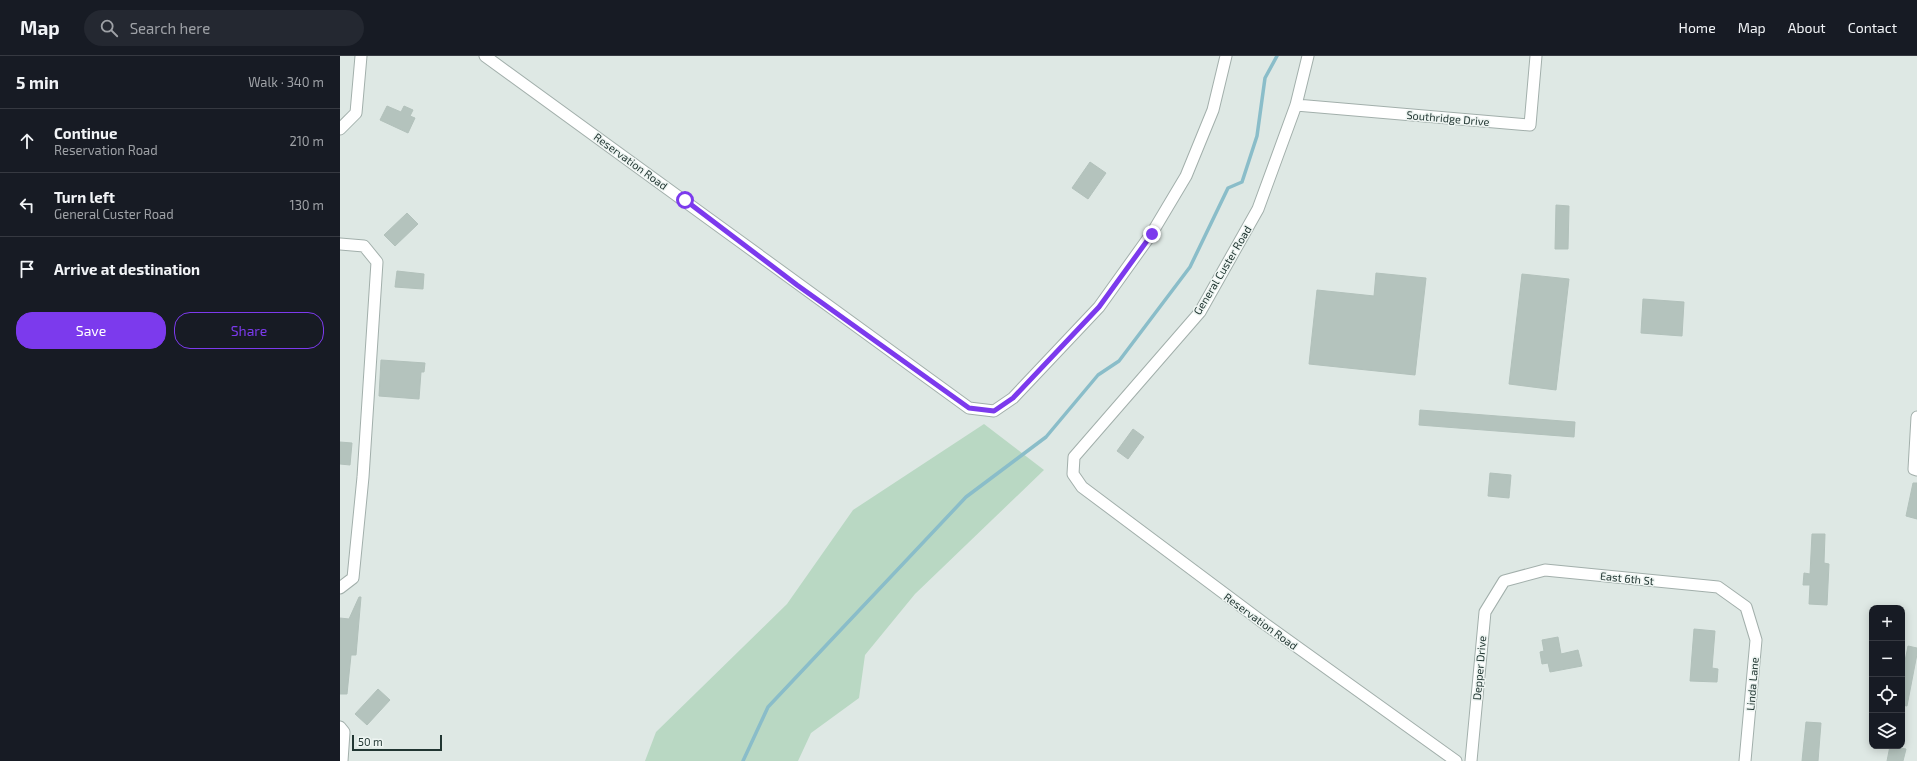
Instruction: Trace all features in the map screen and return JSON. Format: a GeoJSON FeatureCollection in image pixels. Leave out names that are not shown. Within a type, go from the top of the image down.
{"type":"FeatureCollection","features":[{"type":"Feature","properties":{"kind":"street"},"geometry":{"type":"LineString","coordinates":[[340,129],[356,113],[360,56]]}},
{"type":"Feature","properties":{"kind":"street","name":"Reservation Road"},"geometry":{"type":"LineString","coordinates":[[485,56],[679,196],[797,285],[969,408],[994,411],[1013,398],[1099,307],[1152,234],[1186,176],[1213,110],[1226,56]]}},
{"type":"Feature","properties":{"kind":"street","name":"General Custer Road"},"geometry":{"type":"LineString","coordinates":[[1073,474],[1074,457],[1200,312],[1258,209],[1296,105],[1308,56]]}},
{"type":"Feature","properties":{"kind":"street","name":"Southridge Drive"},"geometry":{"type":"LineString","coordinates":[[1296,105],[1530,125],[1536,56]]}},
{"type":"Feature","properties":{"kind":"street"},"geometry":{"type":"LineString","coordinates":[[340,244],[364,246],[377,262],[363,477],[353,578],[340,588]]}},
{"type":"Feature","properties":{"kind":"street"},"geometry":{"type":"LineString","coordinates":[[1917,417],[1914,469],[1917,470]]}},
{"type":"Feature","properties":{"kind":"street","name":"Reservation Road"},"geometry":{"type":"LineString","coordinates":[[1073,474],[1082,487],[1265,624],[1456,761]]}},
{"type":"Feature","properties":{"kind":"street","name":"East 6th St"},"geometry":{"type":"LineString","coordinates":[[1504,581],[1545,570],[1718,587],[1746,607]]}},
{"type":"Feature","properties":{"kind":"street","name":"Depper Drive"},"geometry":{"type":"LineString","coordinates":[[1471,761],[1485,612],[1504,581]]}},
{"type":"Feature","properties":{"kind":"street","name":"Linda Lane"},"geometry":{"type":"LineString","coordinates":[[1745,761],[1756,640],[1746,607]]}},
{"type":"Feature","properties":{"kind":"street"},"geometry":{"type":"LineString","coordinates":[[340,727],[344,732],[342,761]]}},
{"type":"Feature","properties":{"kind":"green space"},"geometry":{"type":"Polygon","coordinates":[[[984,424],[1044,470],[915,594],[865,655],[859,698],[811,733],[798,761],[645,761],[656,732],[787,604],[853,510],[984,424]]]}},
{"type":"Feature","properties":{"kind":"building"},"geometry":{"type":"Polygon","coordinates":[[[387,106],[401,112],[404,106],[413,110],[410,116],[415,118],[408,133],[380,120],[387,106]]]}},
{"type":"Feature","properties":{"kind":"building"},"geometry":{"type":"Polygon","coordinates":[[[1090,162],[1106,173],[1088,199],[1072,188],[1090,162]]]}},
{"type":"Feature","properties":{"kind":"building"},"geometry":{"type":"Polygon","coordinates":[[[1556,205],[1569,206],[1568,249],[1555,249],[1556,205]]]}},
{"type":"Feature","properties":{"kind":"building"},"geometry":{"type":"Polygon","coordinates":[[[407,213],[418,224],[395,246],[384,235],[407,213]]]}},
{"type":"Feature","properties":{"kind":"building"},"geometry":{"type":"Polygon","coordinates":[[[397,271],[424,274],[423,289],[395,287],[397,271]]]}},
{"type":"Feature","properties":{"kind":"building"},"geometry":{"type":"Polygon","coordinates":[[[1376,273],[1426,278],[1415,375],[1309,364],[1317,290],[1374,296],[1376,273]]]}},
{"type":"Feature","properties":{"kind":"building"},"geometry":{"type":"Polygon","coordinates":[[[1522,274],[1569,279],[1556,390],[1509,384],[1522,274]]]}},
{"type":"Feature","properties":{"kind":"building"},"geometry":{"type":"Polygon","coordinates":[[[1643,299],[1684,302],[1682,336],[1641,333],[1643,299]]]}},
{"type":"Feature","properties":{"kind":"building"},"geometry":{"type":"Polygon","coordinates":[[[381,360],[425,363],[424,372],[421,372],[419,399],[379,396],[381,360]]]}},
{"type":"Feature","properties":{"kind":"building"},"geometry":{"type":"Polygon","coordinates":[[[1420,410],[1575,422],[1574,437],[1419,425],[1420,410]]]}},
{"type":"Feature","properties":{"kind":"building"},"geometry":{"type":"Polygon","coordinates":[[[1133,429],[1144,437],[1128,459],[1117,451],[1133,429]]]}},
{"type":"Feature","properties":{"kind":"building"},"geometry":{"type":"Polygon","coordinates":[[[340,442],[352,443],[350,465],[340,464],[340,442]]]}},
{"type":"Feature","properties":{"kind":"building"},"geometry":{"type":"Polygon","coordinates":[[[1490,473],[1511,475],[1509,498],[1488,496],[1490,473]]]}},
{"type":"Feature","properties":{"kind":"building"},"geometry":{"type":"Polygon","coordinates":[[[1913,483],[1917,483],[1917,519],[1906,516],[1913,483]]]}},
{"type":"Feature","properties":{"kind":"building"},"geometry":{"type":"Polygon","coordinates":[[[1812,534],[1825,534],[1824,563],[1829,564],[1827,605],[1809,604],[1810,585],[1803,585],[1804,573],[1810,574],[1812,534]]]}},
{"type":"Feature","properties":{"kind":"building"},"geometry":{"type":"Polygon","coordinates":[[[359,597],[361,597],[356,655],[351,655],[347,694],[340,694],[340,618],[349,619],[359,597]]]}},
{"type":"Feature","properties":{"kind":"building"},"geometry":{"type":"Polygon","coordinates":[[[1694,629],[1715,631],[1712,668],[1718,669],[1717,682],[1690,681],[1694,629]]]}},
{"type":"Feature","properties":{"kind":"building"},"geometry":{"type":"Polygon","coordinates":[[[1558,637],[1561,654],[1578,650],[1582,666],[1550,672],[1548,663],[1542,664],[1540,652],[1544,651],[1542,640],[1558,637]]]}},
{"type":"Feature","properties":{"kind":"building"},"geometry":{"type":"Polygon","coordinates":[[[1908,646],[1917,648],[1907,706],[1905,706],[1905,661],[1908,646]]]}},
{"type":"Feature","properties":{"kind":"building"},"geometry":{"type":"Polygon","coordinates":[[[378,689],[390,700],[367,725],[355,714],[378,689]]]}},
{"type":"Feature","properties":{"kind":"building"},"geometry":{"type":"Polygon","coordinates":[[[1806,722],[1821,723],[1818,761],[1802,761],[1806,722]]]}},
{"type":"Feature","properties":{"kind":"building"},"geometry":{"type":"Polygon","coordinates":[[[1889,749],[1906,749],[1903,761],[1887,761],[1889,749]]]}},
{"type":"Feature","properties":{"kind":"waterway"},"geometry":{"type":"LineString","coordinates":[[743,761],[768,707],[966,497],[1046,437],[1098,375],[1119,361],[1190,267],[1228,188],[1242,182],[1257,136],[1265,78],[1277,56]]}},
{"type":"Feature","properties":{"kind":"route"},"geometry":{"type":"LineString","coordinates":[[685,200],[797,285],[969,408],[994,411],[1013,398],[1099,307],[1152,234]]}}]}
